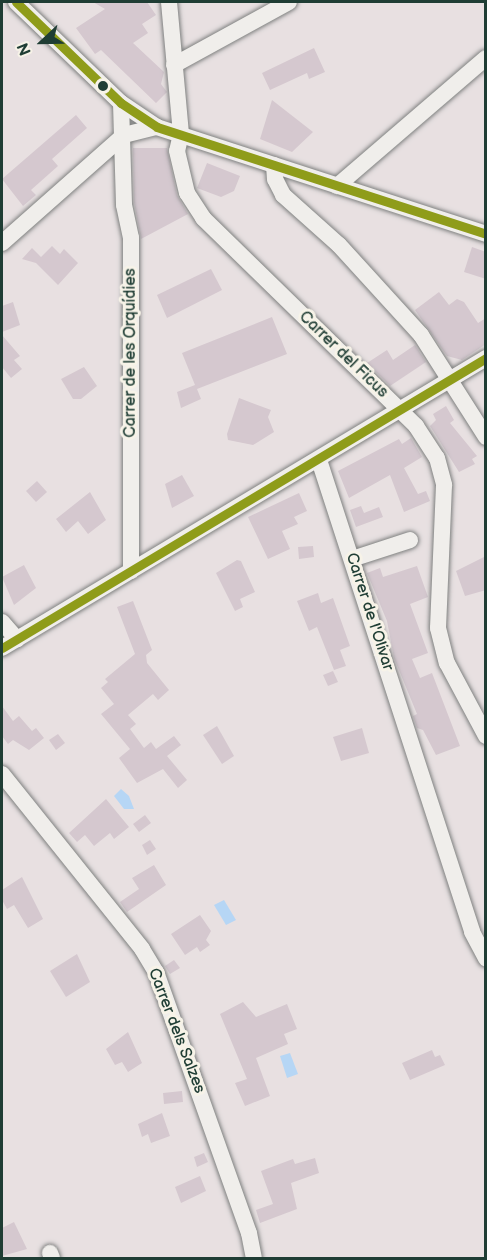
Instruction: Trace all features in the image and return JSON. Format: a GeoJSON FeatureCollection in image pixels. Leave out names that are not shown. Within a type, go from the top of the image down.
{"type":"FeatureCollection","features":[{"type":"Feature","properties":{"kind":"street"},"geometry":{"type":"LineString","coordinates":[[16,2],[122,103],[157,127],[486,234]]}},
{"type":"Feature","properties":{"kind":"street","name":"Carrer del Ficus"},"geometry":{"type":"LineString","coordinates":[[169,2],[181,134],[180,170],[187,193],[203,218],[429,442],[444,485],[438,628],[447,663],[486,735]]}},
{"type":"Feature","properties":{"kind":"street"},"geometry":{"type":"LineString","coordinates":[[174,65],[289,2]]}},
{"type":"Feature","properties":{"kind":"street"},"geometry":{"type":"LineString","coordinates":[[337,186],[486,58]]}},
{"type":"Feature","properties":{"kind":"street","name":"Carrer de les Orquídies"},"geometry":{"type":"LineString","coordinates":[[122,103],[124,205],[131,238],[131,571]]}},
{"type":"Feature","properties":{"kind":"street"},"geometry":{"type":"LineString","coordinates":[[2,243],[124,135],[157,127]]}},
{"type":"Feature","properties":{"kind":"street"},"geometry":{"type":"LineString","coordinates":[[274,165],[275,179],[283,195],[396,304],[453,381],[486,437]]}},
{"type":"Feature","properties":{"kind":"street"},"geometry":{"type":"LineString","coordinates":[[2,648],[453,381],[486,358]]}},
{"type":"Feature","properties":{"kind":"street","name":"Carrer de l'Olivar"},"geometry":{"type":"LineString","coordinates":[[319,460],[420,764],[472,932],[486,958]]}},
{"type":"Feature","properties":{"kind":"street"},"geometry":{"type":"LineString","coordinates":[[352,559],[410,540]]}},
{"type":"Feature","properties":{"kind":"street"},"geometry":{"type":"LineString","coordinates":[[2,622],[17,639]]}},
{"type":"Feature","properties":{"kind":"street","name":"Carrer dels Salzes"},"geometry":{"type":"LineString","coordinates":[[2,774],[142,949],[156,972],[249,1233],[254,1258]]}},
{"type":"Feature","properties":{"kind":"water"},"geometry":{"type":"Polygon","coordinates":[[[121,789],[129,796],[134,809],[124,809],[114,796],[121,789]]]}},
{"type":"Feature","properties":{"kind":"water"},"geometry":{"type":"Polygon","coordinates":[[[224,900],[236,920],[226,925],[214,905],[224,900]]]}},
{"type":"Feature","properties":{"kind":"water"},"geometry":{"type":"Polygon","coordinates":[[[290,1053],[298,1074],[287,1078],[280,1056],[290,1053]]]}},
{"type":"Feature","properties":{"kind":"building"},"geometry":{"type":"Polygon","coordinates":[[[93,2],[147,2],[156,15],[142,24],[148,33],[133,43],[164,72],[161,84],[167,92],[156,103],[101,50],[95,54],[76,28],[105,9],[93,2]]]}},
{"type":"Feature","properties":{"kind":"building"},"geometry":{"type":"Polygon","coordinates":[[[314,48],[325,72],[309,79],[307,73],[270,90],[262,73],[314,48]]]}},
{"type":"Feature","properties":{"kind":"building"},"geometry":{"type":"Polygon","coordinates":[[[272,100],[313,132],[292,152],[260,139],[272,100]]]}},
{"type":"Feature","properties":{"kind":"building"},"geometry":{"type":"Polygon","coordinates":[[[76,115],[87,128],[52,159],[58,166],[31,190],[36,195],[23,206],[2,179],[76,115]]]}},
{"type":"Feature","properties":{"kind":"building"},"geometry":{"type":"Polygon","coordinates":[[[133,148],[167,148],[177,195],[188,214],[141,239],[134,202],[133,148]]]}},
{"type":"Feature","properties":{"kind":"building"},"geometry":{"type":"Polygon","coordinates":[[[207,163],[240,176],[234,191],[221,197],[197,188],[207,163]]]}},
{"type":"Feature","properties":{"kind":"building"},"geometry":{"type":"Polygon","coordinates":[[[52,246],[60,254],[64,249],[78,263],[58,285],[36,263],[22,259],[32,248],[41,257],[52,246]]]}},
{"type":"Feature","properties":{"kind":"building"},"geometry":{"type":"Polygon","coordinates":[[[472,247],[486,252],[486,279],[464,272],[472,247]]]}},
{"type":"Feature","properties":{"kind":"building"},"geometry":{"type":"Polygon","coordinates":[[[211,269],[222,290],[167,318],[157,295],[211,269]]]}},
{"type":"Feature","properties":{"kind":"building"},"geometry":{"type":"Polygon","coordinates":[[[439,292],[449,305],[457,299],[464,302],[478,323],[486,318],[486,344],[462,360],[447,356],[415,310],[439,292]]]}},
{"type":"Feature","properties":{"kind":"building"},"geometry":{"type":"Polygon","coordinates":[[[13,302],[20,325],[2,332],[2,306],[13,302]]]}},
{"type":"Feature","properties":{"kind":"building"},"geometry":{"type":"Polygon","coordinates":[[[272,317],[287,354],[197,389],[201,399],[181,408],[177,392],[195,385],[182,353],[272,317]]]}},
{"type":"Feature","properties":{"kind":"building"},"geometry":{"type":"Polygon","coordinates":[[[2,335],[20,356],[14,360],[22,369],[11,378],[2,367],[2,335]]]}},
{"type":"Feature","properties":{"kind":"building"},"geometry":{"type":"Polygon","coordinates":[[[415,345],[426,362],[390,386],[367,363],[387,350],[393,360],[415,345]]]}},
{"type":"Feature","properties":{"kind":"building"},"geometry":{"type":"Polygon","coordinates":[[[84,367],[97,386],[81,399],[73,399],[61,379],[84,367]]]}},
{"type":"Feature","properties":{"kind":"building"},"geometry":{"type":"Polygon","coordinates":[[[239,398],[271,410],[268,417],[274,432],[253,445],[228,440],[227,434],[239,398]]]}},
{"type":"Feature","properties":{"kind":"building"},"geometry":{"type":"Polygon","coordinates":[[[446,406],[454,420],[450,423],[477,456],[472,459],[475,464],[459,472],[430,426],[436,420],[433,414],[446,406]]]}},
{"type":"Feature","properties":{"kind":"building"},"geometry":{"type":"Polygon","coordinates":[[[411,438],[422,457],[404,468],[418,494],[426,491],[430,501],[404,512],[390,475],[349,498],[338,471],[399,439],[402,444],[411,438]]]}},
{"type":"Feature","properties":{"kind":"building"},"geometry":{"type":"Polygon","coordinates":[[[182,475],[194,496],[172,508],[165,484],[182,475]]]}},
{"type":"Feature","properties":{"kind":"building"},"geometry":{"type":"Polygon","coordinates":[[[37,481],[47,492],[36,502],[26,491],[37,481]]]}},
{"type":"Feature","properties":{"kind":"building"},"geometry":{"type":"Polygon","coordinates":[[[90,492],[106,520],[88,534],[78,521],[66,532],[56,519],[90,492]]]}},
{"type":"Feature","properties":{"kind":"building"},"geometry":{"type":"Polygon","coordinates":[[[299,493],[307,511],[294,517],[298,524],[282,531],[290,549],[268,559],[248,517],[299,493]]]}},
{"type":"Feature","properties":{"kind":"building"},"geometry":{"type":"Polygon","coordinates":[[[361,506],[364,513],[379,507],[383,517],[356,527],[350,510],[361,506]]]}},
{"type":"Feature","properties":{"kind":"building"},"geometry":{"type":"Polygon","coordinates":[[[313,546],[314,557],[299,559],[298,547],[313,546]]]}},
{"type":"Feature","properties":{"kind":"building"},"geometry":{"type":"Polygon","coordinates":[[[486,556],[486,590],[465,596],[456,571],[486,556]]]}},
{"type":"Feature","properties":{"kind":"building"},"geometry":{"type":"Polygon","coordinates":[[[237,560],[241,561],[255,592],[240,599],[243,607],[235,611],[216,573],[237,560]]]}},
{"type":"Feature","properties":{"kind":"building"},"geometry":{"type":"Polygon","coordinates":[[[24,565],[36,588],[14,605],[2,577],[24,565]]]}},
{"type":"Feature","properties":{"kind":"building"},"geometry":{"type":"Polygon","coordinates":[[[417,566],[428,597],[410,604],[428,653],[412,659],[420,678],[432,673],[460,746],[436,755],[423,730],[417,728],[413,716],[417,714],[394,658],[387,621],[367,573],[380,568],[383,577],[417,566]]]}},
{"type":"Feature","properties":{"kind":"building"},"geometry":{"type":"Polygon","coordinates":[[[318,593],[321,603],[333,598],[350,646],[340,650],[346,666],[334,670],[317,627],[309,631],[297,601],[318,593]]]}},
{"type":"Feature","properties":{"kind":"building"},"geometry":{"type":"Polygon","coordinates":[[[133,601],[152,650],[146,655],[147,663],[169,690],[158,700],[153,694],[128,715],[136,724],[130,729],[144,748],[151,742],[156,749],[174,736],[181,745],[167,756],[187,780],[178,788],[163,769],[137,783],[119,758],[130,749],[101,714],[114,704],[101,688],[108,682],[105,679],[135,654],[117,607],[133,601]]]}},
{"type":"Feature","properties":{"kind":"building"},"geometry":{"type":"Polygon","coordinates":[[[333,671],[338,682],[328,686],[323,675],[333,671]]]}},
{"type":"Feature","properties":{"kind":"building"},"geometry":{"type":"Polygon","coordinates":[[[2,706],[13,721],[19,716],[32,731],[36,728],[44,738],[29,750],[13,740],[8,744],[2,736],[2,706]]]}},
{"type":"Feature","properties":{"kind":"building"},"geometry":{"type":"Polygon","coordinates":[[[217,726],[234,756],[222,764],[203,735],[217,726]]]}},
{"type":"Feature","properties":{"kind":"building"},"geometry":{"type":"Polygon","coordinates":[[[362,728],[369,753],[341,761],[333,737],[362,728]]]}},
{"type":"Feature","properties":{"kind":"building"},"geometry":{"type":"Polygon","coordinates":[[[58,734],[65,743],[56,750],[49,740],[58,734]]]}},
{"type":"Feature","properties":{"kind":"building"},"geometry":{"type":"Polygon","coordinates":[[[106,799],[129,827],[114,839],[110,833],[94,846],[85,835],[77,842],[69,833],[106,799]]]}},
{"type":"Feature","properties":{"kind":"building"},"geometry":{"type":"Polygon","coordinates":[[[145,815],[151,823],[139,832],[133,824],[145,815]]]}},
{"type":"Feature","properties":{"kind":"building"},"geometry":{"type":"Polygon","coordinates":[[[150,840],[156,849],[147,855],[142,845],[150,840]]]}},
{"type":"Feature","properties":{"kind":"building"},"geometry":{"type":"Polygon","coordinates":[[[154,865],[166,885],[127,912],[120,902],[139,889],[132,878],[154,865]]]}},
{"type":"Feature","properties":{"kind":"building"},"geometry":{"type":"Polygon","coordinates":[[[22,877],[43,919],[28,928],[14,905],[7,909],[2,900],[2,890],[22,877]]]}},
{"type":"Feature","properties":{"kind":"building"},"geometry":{"type":"Polygon","coordinates":[[[200,915],[211,931],[206,940],[210,945],[200,952],[197,947],[185,955],[171,934],[200,915]]]}},
{"type":"Feature","properties":{"kind":"building"},"geometry":{"type":"Polygon","coordinates":[[[77,954],[90,982],[66,997],[50,971],[77,954]]]}},
{"type":"Feature","properties":{"kind":"building"},"geometry":{"type":"Polygon","coordinates":[[[174,960],[180,968],[170,974],[165,966],[174,960]]]}},
{"type":"Feature","properties":{"kind":"building"},"geometry":{"type":"Polygon","coordinates":[[[243,1002],[256,1017],[287,1004],[297,1029],[284,1034],[288,1044],[256,1058],[270,1096],[245,1106],[235,1083],[247,1079],[220,1014],[243,1002]]]}},
{"type":"Feature","properties":{"kind":"building"},"geometry":{"type":"Polygon","coordinates":[[[128,1032],[142,1063],[128,1072],[122,1062],[115,1065],[106,1049],[128,1032]]]}},
{"type":"Feature","properties":{"kind":"building"},"geometry":{"type":"Polygon","coordinates":[[[432,1050],[435,1057],[440,1055],[445,1065],[410,1080],[402,1063],[432,1050]]]}},
{"type":"Feature","properties":{"kind":"building"},"geometry":{"type":"Polygon","coordinates":[[[182,1091],[183,1102],[164,1104],[163,1093],[182,1091]]]}},
{"type":"Feature","properties":{"kind":"building"},"geometry":{"type":"Polygon","coordinates":[[[162,1113],[170,1136],[151,1143],[148,1134],[142,1137],[138,1124],[162,1113]]]}},
{"type":"Feature","properties":{"kind":"building"},"geometry":{"type":"Polygon","coordinates":[[[204,1153],[208,1162],[197,1167],[194,1157],[204,1153]]]}},
{"type":"Feature","properties":{"kind":"building"},"geometry":{"type":"Polygon","coordinates":[[[315,1158],[319,1173],[291,1183],[297,1209],[260,1223],[256,1210],[273,1204],[261,1171],[293,1159],[295,1164],[315,1158]]]}},
{"type":"Feature","properties":{"kind":"building"},"geometry":{"type":"Polygon","coordinates":[[[200,1176],[206,1191],[181,1203],[175,1187],[200,1176]]]}},
{"type":"Feature","properties":{"kind":"building"},"geometry":{"type":"Polygon","coordinates":[[[14,1222],[27,1249],[2,1256],[2,1228],[14,1222]]]}},
{"type":"Feature","properties":{"kind":"transit line"},"geometry":{"type":"LineString","coordinates":[[16,2],[121,103],[157,127],[486,234]]}},
{"type":"Feature","properties":{"kind":"transit line"},"geometry":{"type":"LineString","coordinates":[[2,648],[486,358]]}}]}
